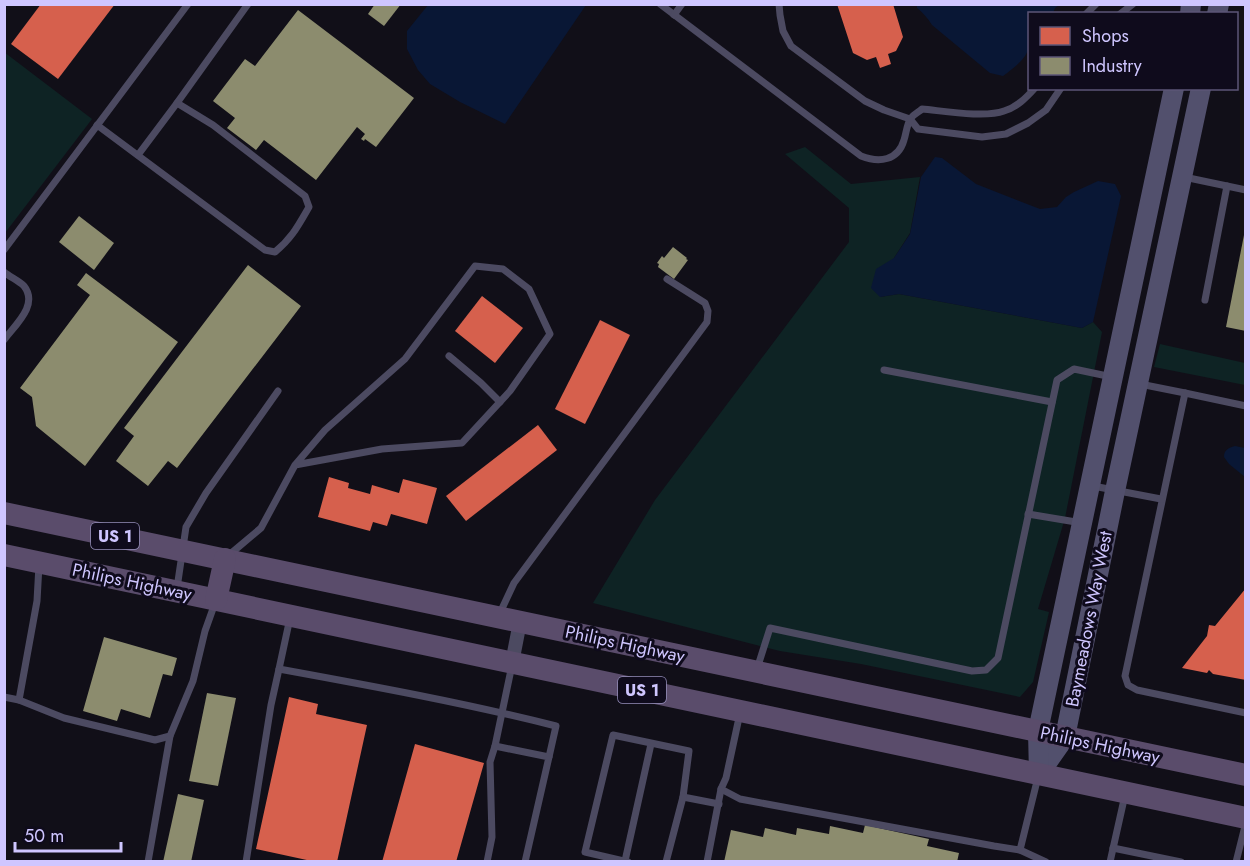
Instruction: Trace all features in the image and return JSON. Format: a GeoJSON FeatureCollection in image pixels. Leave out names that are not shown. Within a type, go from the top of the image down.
{"type":"FeatureCollection","features":[{"type":"Feature","properties":{"kind":"main road","name":"Philips Highway"},"geometry":{"type":"LineString","coordinates":[[4,513],[1245,776]]}},
{"type":"Feature","properties":{"kind":"main road","name":"Philips Highway"},"geometry":{"type":"LineString","coordinates":[[4,555],[740,710],[1245,820]]}},
{"type":"Feature","properties":{"kind":"main road"},"geometry":{"type":"LineString","coordinates":[[216,600],[225,559]]}},
{"type":"Feature","properties":{"kind":"street","name":"Baymeadows Way West"},"geometry":{"type":"LineString","coordinates":[[1039,774],[1038,731],[1174,90]]}},
{"type":"Feature","properties":{"kind":"street","name":"Baymeadows Way West"},"geometry":{"type":"LineString","coordinates":[[1039,774],[1065,737],[1201,90]]}},
{"type":"Feature","properties":{"kind":"street"},"geometry":{"type":"LineString","coordinates":[[509,619],[512,663]]}},
{"type":"Feature","properties":{"kind":"lane"},"geometry":{"type":"LineString","coordinates":[[4,250],[188,4]]}},
{"type":"Feature","properties":{"kind":"lane"},"geometry":{"type":"LineString","coordinates":[[138,155],[248,4]]}},
{"type":"Feature","properties":{"kind":"lane"},"geometry":{"type":"LineString","coordinates":[[660,4],[861,156],[871,160],[883,161],[894,155],[903,144],[910,119],[922,109],[976,114],[1003,112],[1021,103],[1033,90]]}},
{"type":"Feature","properties":{"kind":"lane"},"geometry":{"type":"LineString","coordinates":[[674,15],[682,4]]}},
{"type":"Feature","properties":{"kind":"lane"},"geometry":{"type":"LineString","coordinates":[[779,4],[783,31],[791,46],[865,101],[910,119],[918,129],[982,137],[1006,134],[1028,123],[1046,110],[1060,90]]}},
{"type":"Feature","properties":{"kind":"lane"},"geometry":{"type":"LineString","coordinates":[[98,125],[265,250],[275,252],[287,242],[309,207],[305,196],[213,125],[177,104]]}},
{"type":"Feature","properties":{"kind":"lane"},"geometry":{"type":"LineString","coordinates":[[1182,177],[1245,190]]}},
{"type":"Feature","properties":{"kind":"lane"},"geometry":{"type":"LineString","coordinates":[[1204,300],[1227,186]]}},
{"type":"Feature","properties":{"kind":"lane"},"geometry":{"type":"LineString","coordinates":[[225,559],[261,528],[296,465],[326,430],[405,359],[475,266],[503,269],[529,289],[550,334],[510,391],[462,443],[382,449],[296,465]]}},
{"type":"Feature","properties":{"kind":"lane"},"geometry":{"type":"LineString","coordinates":[[4,272],[24,286],[29,299],[28,308],[4,340]]}},
{"type":"Feature","properties":{"kind":"lane"},"geometry":{"type":"LineString","coordinates":[[509,619],[514,583],[707,322],[708,311],[705,303],[667,279]]}},
{"type":"Feature","properties":{"kind":"lane"},"geometry":{"type":"LineString","coordinates":[[449,356],[500,402]]}},
{"type":"Feature","properties":{"kind":"lane"},"geometry":{"type":"LineString","coordinates":[[756,672],[770,628],[972,671],[986,670],[998,658],[1057,380],[1074,369],[1113,377]]}},
{"type":"Feature","properties":{"kind":"lane"},"geometry":{"type":"LineString","coordinates":[[884,370],[1052,402]]}},
{"type":"Feature","properties":{"kind":"lane"},"geometry":{"type":"LineString","coordinates":[[1139,384],[1245,406]]}},
{"type":"Feature","properties":{"kind":"lane"},"geometry":{"type":"LineString","coordinates":[[176,592],[186,527],[206,493],[278,391]]}},
{"type":"Feature","properties":{"kind":"lane"},"geometry":{"type":"LineString","coordinates":[[1185,393],[1125,676],[1128,685],[1137,690],[1245,713]]}},
{"type":"Feature","properties":{"kind":"lane"},"geometry":{"type":"LineString","coordinates":[[1090,486],[1161,499]]}},
{"type":"Feature","properties":{"kind":"lane"},"geometry":{"type":"LineString","coordinates":[[1028,514],[1082,523]]}},
{"type":"Feature","properties":{"kind":"lane"},"geometry":{"type":"LineString","coordinates":[[19,700],[38,601],[39,562]]}},
{"type":"Feature","properties":{"kind":"lane"},"geometry":{"type":"LineString","coordinates":[[148,861],[170,736],[193,681],[205,631],[216,600]]}},
{"type":"Feature","properties":{"kind":"lane"},"geometry":{"type":"LineString","coordinates":[[246,861],[271,705],[291,616]]}},
{"type":"Feature","properties":{"kind":"lane"},"geometry":{"type":"LineString","coordinates":[[487,861],[492,837],[490,762],[512,663]]}},
{"type":"Feature","properties":{"kind":"lane"},"geometry":{"type":"LineString","coordinates":[[279,669],[502,712],[556,726],[525,861]]}},
{"type":"Feature","properties":{"kind":"lane"},"geometry":{"type":"LineString","coordinates":[[4,697],[19,700],[64,718],[154,740],[170,736]]}},
{"type":"Feature","properties":{"kind":"lane"},"geometry":{"type":"LineString","coordinates":[[707,861],[740,710]]}},
{"type":"Feature","properties":{"kind":"lane"},"geometry":{"type":"LineString","coordinates":[[651,744],[626,861],[585,852],[613,735],[689,751],[683,797],[666,861]]}},
{"type":"Feature","properties":{"kind":"lane"},"geometry":{"type":"LineString","coordinates":[[495,746],[549,757]]}},
{"type":"Feature","properties":{"kind":"lane"},"geometry":{"type":"LineString","coordinates":[[1020,850],[1039,774]]}},
{"type":"Feature","properties":{"kind":"lane"},"geometry":{"type":"LineString","coordinates":[[721,789],[740,799],[1020,850],[1046,861]]}},
{"type":"Feature","properties":{"kind":"lane"},"geometry":{"type":"LineString","coordinates":[[1110,861],[1126,793]]}},
{"type":"Feature","properties":{"kind":"lane"},"geometry":{"type":"LineString","coordinates":[[683,797],[719,804]]}},
{"type":"Feature","properties":{"kind":"lane"},"geometry":{"type":"LineString","coordinates":[[1236,861],[1245,820]]}},
{"type":"Feature","properties":{"kind":"lane"},"geometry":{"type":"LineString","coordinates":[[1113,848],[1182,861]]}},
{"type":"Feature","properties":{"kind":"green space"},"geometry":{"type":"Polygon","coordinates":[[[4,52],[92,119],[5,233],[4,233],[4,52]]]}},
{"type":"Feature","properties":{"kind":"green space"},"geometry":{"type":"Polygon","coordinates":[[[805,147],[851,184],[920,177],[910,233],[894,258],[880,297],[899,294],[1082,328],[1093,322],[1102,332],[1065,518],[1038,609],[1049,612],[1033,682],[1020,697],[861,664],[780,651],[593,603],[655,500],[849,242],[849,208],[785,154],[805,147]]]}},
{"type":"Feature","properties":{"kind":"green space"},"geometry":{"type":"Polygon","coordinates":[[[1160,344],[1245,363],[1245,385],[1154,367],[1160,344]]]}},
{"type":"Feature","properties":{"kind":"water"},"geometry":{"type":"Polygon","coordinates":[[[428,5],[586,5],[505,124],[430,84],[418,70],[407,49],[407,31],[428,5]]]}},
{"type":"Feature","properties":{"kind":"water"},"geometry":{"type":"Polygon","coordinates":[[[917,5],[1059,5],[1053,12],[1028,12],[1028,50],[1020,62],[1003,76],[990,73],[932,25],[917,5]]]}},
{"type":"Feature","properties":{"kind":"water"},"geometry":{"type":"Polygon","coordinates":[[[935,157],[942,158],[976,184],[1040,209],[1057,207],[1066,197],[1098,181],[1115,184],[1121,196],[1093,322],[1082,328],[899,294],[880,297],[871,288],[876,269],[894,258],[910,234],[921,177],[935,157]]]}},
{"type":"Feature","properties":{"kind":"water"},"geometry":{"type":"Polygon","coordinates":[[[1235,446],[1245,448],[1245,477],[1224,457],[1227,450],[1235,446]]]}},
{"type":"Feature","properties":{"kind":"building: Shops"},"geometry":{"type":"Polygon","coordinates":[[[41,4],[115,4],[58,79],[11,44],[41,4]]]}},
{"type":"Feature","properties":{"kind":"building: Shops"},"geometry":{"type":"Polygon","coordinates":[[[837,4],[893,4],[903,37],[896,51],[888,54],[891,64],[880,68],[876,57],[867,60],[853,53],[837,4]]]}},
{"type":"Feature","properties":{"kind":"building: Shops"},"geometry":{"type":"Polygon","coordinates":[[[482,296],[523,328],[495,363],[455,331],[482,296]]]}},
{"type":"Feature","properties":{"kind":"building: Shops"},"geometry":{"type":"Polygon","coordinates":[[[600,320],[630,335],[585,424],[555,409],[600,320]]]}},
{"type":"Feature","properties":{"kind":"building: Shops"},"geometry":{"type":"Polygon","coordinates":[[[538,425],[557,450],[466,521],[446,496],[538,425]]]}},
{"type":"Feature","properties":{"kind":"building: Shops"},"geometry":{"type":"Polygon","coordinates":[[[329,477],[349,483],[348,488],[370,494],[372,485],[399,493],[403,479],[437,488],[427,524],[391,514],[387,526],[373,522],[370,531],[318,517],[329,477]]]}},
{"type":"Feature","properties":{"kind":"building: Shops"},"geometry":{"type":"Polygon","coordinates":[[[1246,588],[1246,680],[1213,674],[1209,670],[1207,673],[1182,668],[1207,636],[1209,625],[1215,626],[1246,588]]]}},
{"type":"Feature","properties":{"kind":"building: Shops"},"geometry":{"type":"Polygon","coordinates":[[[289,697],[318,704],[316,714],[367,725],[337,862],[316,862],[256,849],[289,697]]]}},
{"type":"Feature","properties":{"kind":"building: Shops"},"geometry":{"type":"Polygon","coordinates":[[[415,744],[484,763],[456,862],[434,860],[434,862],[382,862],[415,744]]]}},
{"type":"Feature","properties":{"kind":"building: Industry"},"geometry":{"type":"Polygon","coordinates":[[[375,4],[401,4],[384,26],[368,14],[375,4]]]}},
{"type":"Feature","properties":{"kind":"building: Industry"},"geometry":{"type":"Polygon","coordinates":[[[298,10],[414,98],[376,147],[365,139],[364,141],[361,139],[365,134],[357,127],[316,180],[264,140],[256,150],[227,128],[235,118],[213,101],[245,59],[255,66],[298,10]]]}},
{"type":"Feature","properties":{"kind":"building: Industry"},"geometry":{"type":"Polygon","coordinates":[[[79,216],[114,243],[94,270],[59,242],[79,216]]]}},
{"type":"Feature","properties":{"kind":"building: Industry"},"geometry":{"type":"Polygon","coordinates":[[[1244,235],[1246,235],[1246,331],[1226,327],[1244,235]]]}},
{"type":"Feature","properties":{"kind":"building: Industry"},"geometry":{"type":"Polygon","coordinates":[[[673,247],[688,260],[674,279],[658,267],[657,263],[673,247]]]}},
{"type":"Feature","properties":{"kind":"building: Industry"},"geometry":{"type":"Polygon","coordinates":[[[248,265],[301,306],[177,468],[168,461],[148,486],[116,461],[134,436],[124,428],[248,265]]]}},
{"type":"Feature","properties":{"kind":"building: Industry"},"geometry":{"type":"Polygon","coordinates":[[[86,273],[178,342],[85,466],[36,426],[32,397],[20,388],[90,295],[77,285],[86,273]]]}},
{"type":"Feature","properties":{"kind":"building: Industry"},"geometry":{"type":"Polygon","coordinates":[[[104,637],[177,658],[172,676],[163,674],[150,718],[121,709],[117,721],[83,711],[104,637]]]}},
{"type":"Feature","properties":{"kind":"building: Industry"},"geometry":{"type":"Polygon","coordinates":[[[207,693],[236,698],[218,786],[189,781],[207,693]]]}},
{"type":"Feature","properties":{"kind":"building: Industry"},"geometry":{"type":"Polygon","coordinates":[[[178,794],[204,800],[191,862],[163,862],[178,794]]]}},
{"type":"Feature","properties":{"kind":"building: Industry"},"geometry":{"type":"Polygon","coordinates":[[[865,825],[929,839],[927,846],[959,853],[957,862],[724,862],[731,830],[763,837],[765,828],[796,835],[797,828],[829,834],[830,826],[863,833],[865,825]]]}}]}
